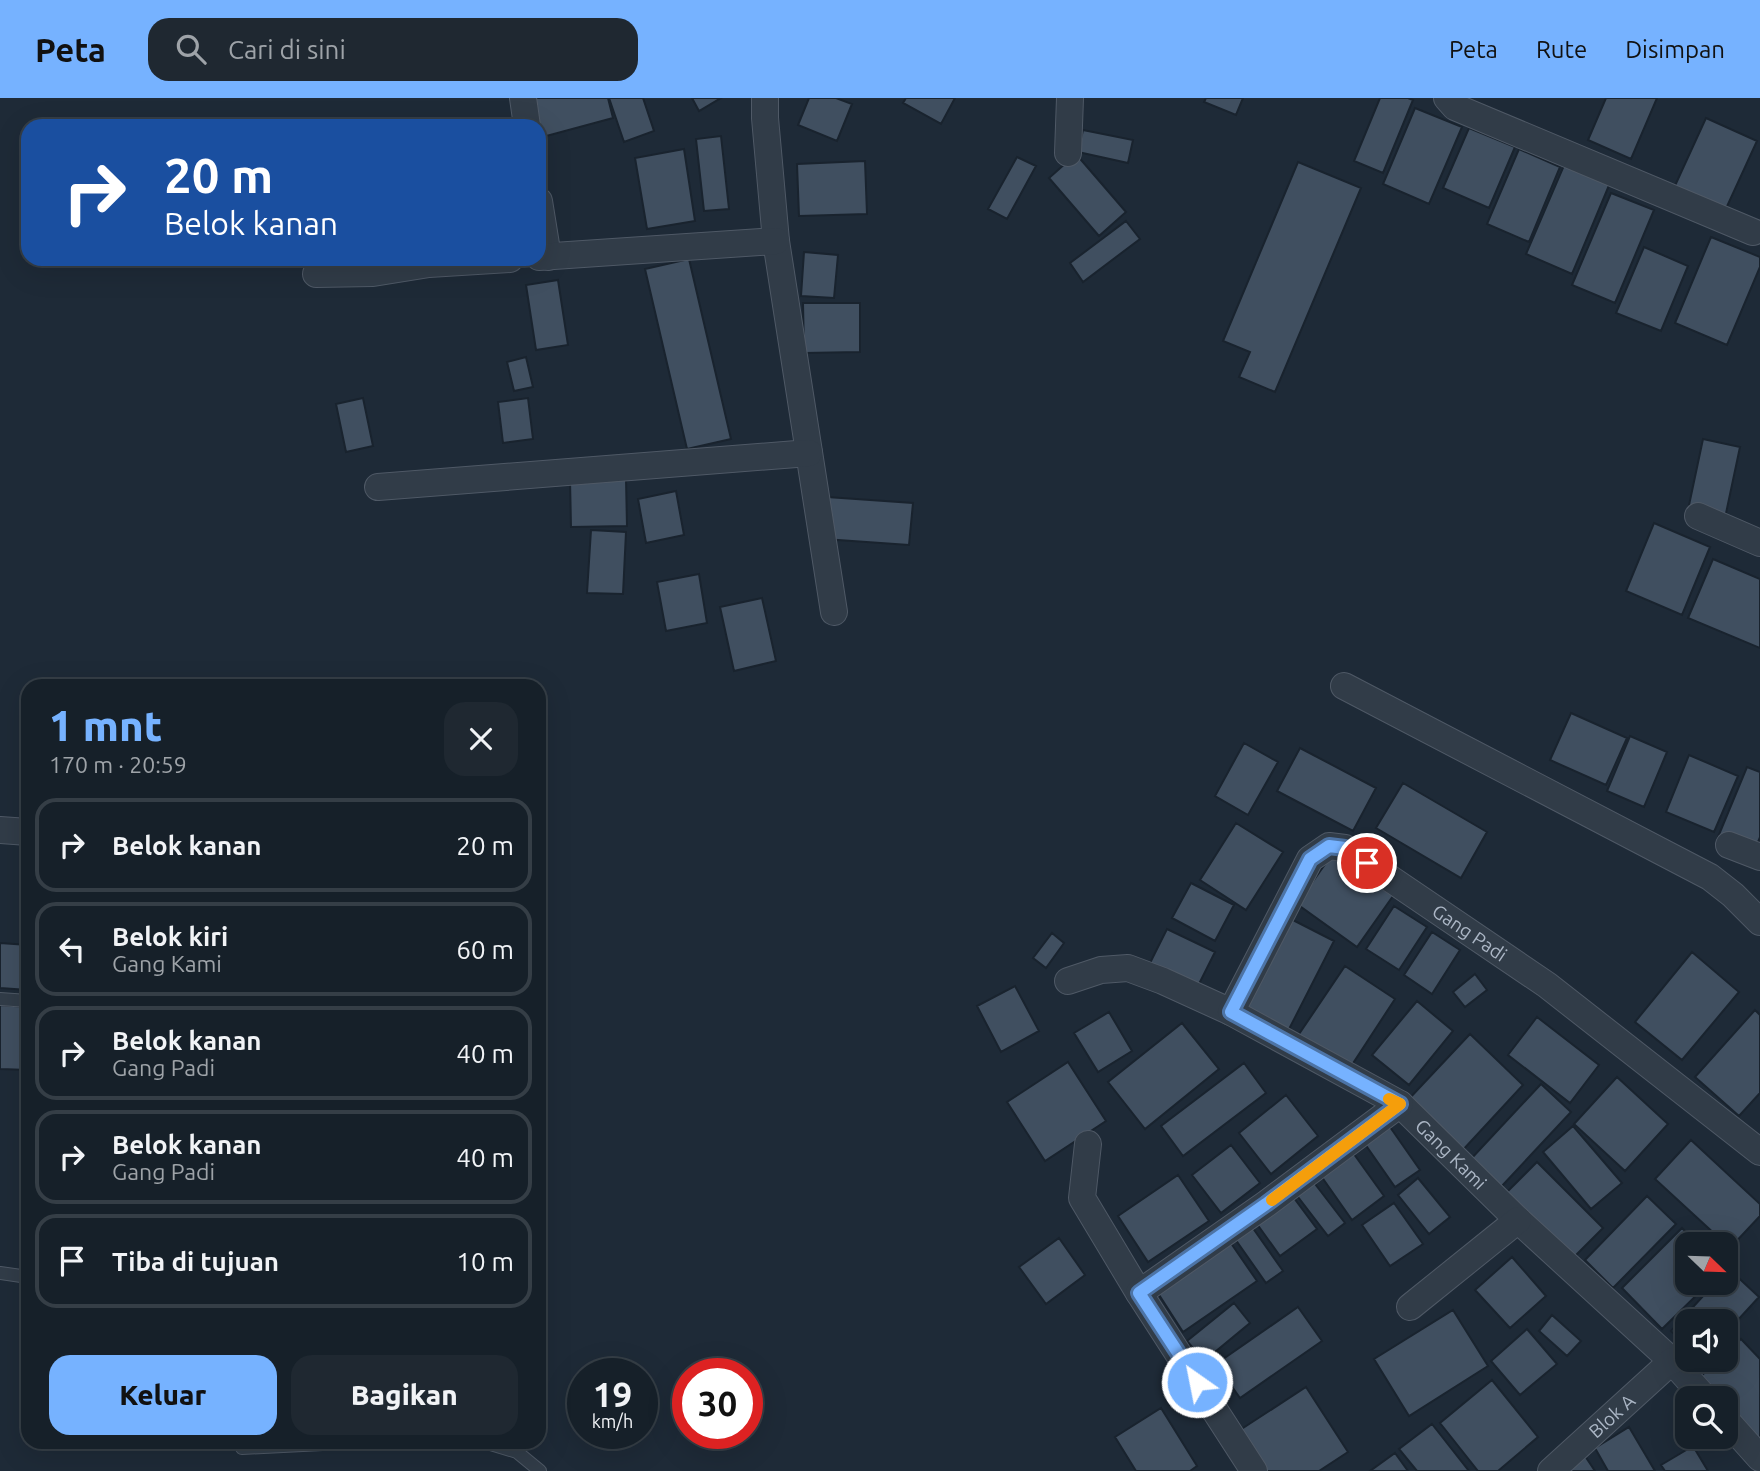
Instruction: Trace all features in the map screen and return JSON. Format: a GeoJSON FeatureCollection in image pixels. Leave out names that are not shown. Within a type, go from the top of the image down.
{"type":"FeatureCollection","features":[{"type":"Feature","properties":{"kind":"street"},"geometry":{"type":"LineString","coordinates":[[523,98],[526,119]]}},
{"type":"Feature","properties":{"kind":"street"},"geometry":{"type":"LineString","coordinates":[[765,98],[776,241],[834,612]]}},
{"type":"Feature","properties":{"kind":"street"},"geometry":{"type":"LineString","coordinates":[[1068,153],[1070,98]]}},
{"type":"Feature","properties":{"kind":"street"},"geometry":{"type":"LineString","coordinates":[[1447,98],[1455,107],[1753,232]]}},
{"type":"Feature","properties":{"kind":"street"},"geometry":{"type":"LineString","coordinates":[[546,257],[776,241]]}},
{"type":"Feature","properties":{"kind":"street"},"geometry":{"type":"LineString","coordinates":[[316,274],[373,273],[417,266]]}},
{"type":"Feature","properties":{"kind":"street"},"geometry":{"type":"LineString","coordinates":[[378,486],[809,453]]}},
{"type":"Feature","properties":{"kind":"street"},"geometry":{"type":"LineString","coordinates":[[1698,516],[1760,543]]}},
{"type":"Feature","properties":{"kind":"street"},"geometry":{"type":"LineString","coordinates":[[1344,687],[1710,877],[1760,922]]}},
{"type":"Feature","properties":{"kind":"street"},"geometry":{"type":"LineString","coordinates":[[0,830],[21,832]]}},
{"type":"Feature","properties":{"kind":"street"},"geometry":{"type":"LineString","coordinates":[[1729,845],[1760,857]]}},
{"type":"Feature","properties":{"kind":"street","name":"Gang Padi"},"geometry":{"type":"LineString","coordinates":[[1231,1012],[1310,859],[1329,846],[1345,848],[1548,985],[1760,1152]]}},
{"type":"Feature","properties":{"kind":"street","name":"Gang Kami"},"geometry":{"type":"LineString","coordinates":[[1068,981],[1101,970],[1128,968],[1231,1012],[1400,1104],[1518,1220],[1672,1361],[1694,1386]]}},
{"type":"Feature","properties":{"kind":"street"},"geometry":{"type":"LineString","coordinates":[[1139,1293],[1266,1204],[1400,1104]]}},
{"type":"Feature","properties":{"kind":"street"},"geometry":{"type":"LineString","coordinates":[[1088,1144],[1082,1198],[1139,1293],[1254,1471]]}},
{"type":"Feature","properties":{"kind":"street"},"geometry":{"type":"LineString","coordinates":[[1410,1307],[1518,1220]]}},
{"type":"Feature","properties":{"kind":"street","name":"Blok A"},"geometry":{"type":"LineString","coordinates":[[1551,1471],[1672,1361]]}},
{"type":"Feature","properties":{"kind":"street"},"geometry":{"type":"LineString","coordinates":[[1738,1433],[1760,1458]]}},
{"type":"Feature","properties":{"kind":"lane"},"geometry":{"type":"LineString","coordinates":[[0,999],[21,1000]]}},
{"type":"Feature","properties":{"kind":"lane"},"geometry":{"type":"LineString","coordinates":[[0,1273],[21,1276]]}},
{"type":"Feature","properties":{"kind":"lane"},"geometry":{"type":"LineString","coordinates":[[507,1449],[517,1452],[540,1471]]}},
{"type":"Feature","properties":{"kind":"building"},"geometry":{"type":"Polygon","coordinates":[[[525,98],[608,98],[613,118],[546,136],[546,119],[536,119],[525,98]]]}},
{"type":"Feature","properties":{"kind":"building"},"geometry":{"type":"Polygon","coordinates":[[[609,98],[643,98],[654,131],[624,142],[609,98]]]}},
{"type":"Feature","properties":{"kind":"building"},"geometry":{"type":"Polygon","coordinates":[[[692,98],[721,98],[699,111],[692,98]]]}},
{"type":"Feature","properties":{"kind":"building"},"geometry":{"type":"Polygon","coordinates":[[[809,98],[836,98],[852,104],[837,141],[798,125],[809,98]]]}},
{"type":"Feature","properties":{"kind":"building"},"geometry":{"type":"Polygon","coordinates":[[[906,98],[955,98],[941,124],[903,103],[906,98]]]}},
{"type":"Feature","properties":{"kind":"building"},"geometry":{"type":"Polygon","coordinates":[[[1206,98],[1243,98],[1236,115],[1204,102],[1206,98]]]}},
{"type":"Feature","properties":{"kind":"building"},"geometry":{"type":"Polygon","coordinates":[[[1380,98],[1413,100],[1383,173],[1354,161],[1380,98]]]}},
{"type":"Feature","properties":{"kind":"building"},"geometry":{"type":"Polygon","coordinates":[[[1606,98],[1657,98],[1631,159],[1588,140],[1606,98]]]}},
{"type":"Feature","properties":{"kind":"building"},"geometry":{"type":"Polygon","coordinates":[[[1415,108],[1462,127],[1429,204],[1383,184],[1415,108]]]}},
{"type":"Feature","properties":{"kind":"building"},"geometry":{"type":"Polygon","coordinates":[[[1706,118],[1757,141],[1724,213],[1673,190],[1706,118]]]}},
{"type":"Feature","properties":{"kind":"building"},"geometry":{"type":"Polygon","coordinates":[[[1469,128],[1515,147],[1489,208],[1443,188],[1469,128]]]}},
{"type":"Feature","properties":{"kind":"building"},"geometry":{"type":"Polygon","coordinates":[[[1083,130],[1133,140],[1128,163],[1078,152],[1083,130]]]}},
{"type":"Feature","properties":{"kind":"building"},"geometry":{"type":"Polygon","coordinates":[[[721,136],[729,209],[704,211],[696,139],[721,136]]]}},
{"type":"Feature","properties":{"kind":"building"},"geometry":{"type":"Polygon","coordinates":[[[684,149],[695,221],[647,229],[635,158],[684,149]]]}},
{"type":"Feature","properties":{"kind":"building"},"geometry":{"type":"Polygon","coordinates":[[[1519,149],[1560,167],[1529,242],[1487,224],[1519,149]]]}},
{"type":"Feature","properties":{"kind":"building"},"geometry":{"type":"Polygon","coordinates":[[[1076,154],[1126,212],[1099,236],[1049,178],[1076,154]]]}},
{"type":"Feature","properties":{"kind":"building"},"geometry":{"type":"Polygon","coordinates":[[[1017,157],[1036,166],[1007,219],[988,209],[1017,157]]]}},
{"type":"Feature","properties":{"kind":"building"},"geometry":{"type":"Polygon","coordinates":[[[865,161],[867,214],[799,216],[797,164],[865,161]]]}},
{"type":"Feature","properties":{"kind":"building"},"geometry":{"type":"Polygon","coordinates":[[[1298,162],[1361,188],[1275,392],[1239,377],[1250,352],[1223,341],[1298,162]]]}},
{"type":"Feature","properties":{"kind":"building"},"geometry":{"type":"Polygon","coordinates":[[[1565,163],[1610,183],[1572,274],[1526,254],[1565,163]]]}},
{"type":"Feature","properties":{"kind":"building"},"geometry":{"type":"Polygon","coordinates":[[[1611,193],[1654,210],[1615,303],[1572,285],[1611,193]]]}},
{"type":"Feature","properties":{"kind":"building"},"geometry":{"type":"Polygon","coordinates":[[[1126,221],[1140,239],[1083,282],[1070,263],[1126,221]]]}},
{"type":"Feature","properties":{"kind":"building"},"geometry":{"type":"Polygon","coordinates":[[[1711,237],[1760,257],[1760,267],[1727,345],[1675,323],[1711,237]]]}},
{"type":"Feature","properties":{"kind":"building"},"geometry":{"type":"Polygon","coordinates":[[[1644,247],[1688,266],[1661,331],[1616,313],[1644,247]]]}},
{"type":"Feature","properties":{"kind":"building"},"geometry":{"type":"Polygon","coordinates":[[[804,252],[838,255],[834,298],[801,296],[804,252]]]}},
{"type":"Feature","properties":{"kind":"building"},"geometry":{"type":"Polygon","coordinates":[[[689,259],[731,439],[687,449],[645,269],[689,259]]]}},
{"type":"Feature","properties":{"kind":"building"},"geometry":{"type":"Polygon","coordinates":[[[558,280],[568,345],[536,350],[526,285],[558,280]]]}},
{"type":"Feature","properties":{"kind":"building"},"geometry":{"type":"Polygon","coordinates":[[[803,303],[860,303],[860,352],[804,353],[803,303]]]}},
{"type":"Feature","properties":{"kind":"building"},"geometry":{"type":"Polygon","coordinates":[[[526,357],[533,387],[514,391],[507,362],[526,357]]]}},
{"type":"Feature","properties":{"kind":"building"},"geometry":{"type":"Polygon","coordinates":[[[363,398],[373,446],[346,452],[336,404],[363,398]]]}},
{"type":"Feature","properties":{"kind":"building"},"geometry":{"type":"Polygon","coordinates":[[[528,398],[533,439],[503,443],[498,402],[528,398]]]}},
{"type":"Feature","properties":{"kind":"building"},"geometry":{"type":"Polygon","coordinates":[[[1703,439],[1740,447],[1725,518],[1688,510],[1703,439]]]}},
{"type":"Feature","properties":{"kind":"building"},"geometry":{"type":"Polygon","coordinates":[[[626,479],[627,526],[571,527],[570,480],[626,479]]]}},
{"type":"Feature","properties":{"kind":"building"},"geometry":{"type":"Polygon","coordinates":[[[676,491],[684,535],[646,543],[638,499],[676,491]]]}},
{"type":"Feature","properties":{"kind":"building"},"geometry":{"type":"Polygon","coordinates":[[[827,497],[913,503],[909,545],[824,539],[827,497]]]}},
{"type":"Feature","properties":{"kind":"building"},"geometry":{"type":"Polygon","coordinates":[[[1654,523],[1710,547],[1682,615],[1626,591],[1654,523]]]}},
{"type":"Feature","properties":{"kind":"building"},"geometry":{"type":"Polygon","coordinates":[[[591,530],[626,532],[623,594],[587,593],[591,530]]]}},
{"type":"Feature","properties":{"kind":"building"},"geometry":{"type":"Polygon","coordinates":[[[1713,559],[1760,579],[1760,648],[1688,618],[1713,559]]]}},
{"type":"Feature","properties":{"kind":"building"},"geometry":{"type":"Polygon","coordinates":[[[699,574],[707,623],[666,631],[657,582],[699,574]]]}},
{"type":"Feature","properties":{"kind":"building"},"geometry":{"type":"Polygon","coordinates":[[[762,598],[776,661],[734,671],[720,607],[762,598]]]}},
{"type":"Feature","properties":{"kind":"building"},"geometry":{"type":"Polygon","coordinates":[[[1571,713],[1627,738],[1606,785],[1550,760],[1571,713]]]}},
{"type":"Feature","properties":{"kind":"building"},"geometry":{"type":"Polygon","coordinates":[[[1630,736],[1667,752],[1644,807],[1607,791],[1630,736]]]}},
{"type":"Feature","properties":{"kind":"building"},"geometry":{"type":"Polygon","coordinates":[[[1244,743],[1278,762],[1248,815],[1215,796],[1244,743]]]}},
{"type":"Feature","properties":{"kind":"building"},"geometry":{"type":"Polygon","coordinates":[[[1300,748],[1376,788],[1353,831],[1277,791],[1300,748]]]}},
{"type":"Feature","properties":{"kind":"building"},"geometry":{"type":"Polygon","coordinates":[[[1689,755],[1738,776],[1714,832],[1666,812],[1689,755]]]}},
{"type":"Feature","properties":{"kind":"building"},"geometry":{"type":"Polygon","coordinates":[[[1747,767],[1760,772],[1760,837],[1754,852],[1718,837],[1747,767]]]}},
{"type":"Feature","properties":{"kind":"building"},"geometry":{"type":"Polygon","coordinates":[[[1403,783],[1487,832],[1461,878],[1376,828],[1403,783]]]}},
{"type":"Feature","properties":{"kind":"building"},"geometry":{"type":"Polygon","coordinates":[[[1236,823],[1283,852],[1246,910],[1200,880],[1236,823]]]}},
{"type":"Feature","properties":{"kind":"building"},"geometry":{"type":"Polygon","coordinates":[[[1333,853],[1393,896],[1357,947],[1297,904],[1333,853]]]}},
{"type":"Feature","properties":{"kind":"building"},"geometry":{"type":"Polygon","coordinates":[[[1191,883],[1234,905],[1215,941],[1172,918],[1191,883]]]}},
{"type":"Feature","properties":{"kind":"building"},"geometry":{"type":"Polygon","coordinates":[[[1394,906],[1427,927],[1399,970],[1366,949],[1394,906]]]}},
{"type":"Feature","properties":{"kind":"building"},"geometry":{"type":"Polygon","coordinates":[[[1289,918],[1334,941],[1286,1035],[1241,1012],[1289,918]]]}},
{"type":"Feature","properties":{"kind":"building"},"geometry":{"type":"Polygon","coordinates":[[[1167,929],[1215,952],[1195,992],[1147,969],[1167,929]]]}},
{"type":"Feature","properties":{"kind":"building"},"geometry":{"type":"Polygon","coordinates":[[[1432,932],[1460,950],[1432,994],[1404,975],[1432,932]]]}},
{"type":"Feature","properties":{"kind":"building"},"geometry":{"type":"Polygon","coordinates":[[[1052,933],[1064,943],[1046,968],[1033,958],[1052,933]]]}},
{"type":"Feature","properties":{"kind":"building"},"geometry":{"type":"Polygon","coordinates":[[[0,943],[21,944],[21,990],[0,988],[0,943]]]}},
{"type":"Feature","properties":{"kind":"building"},"geometry":{"type":"Polygon","coordinates":[[[1692,952],[1739,992],[1682,1060],[1635,1022],[1692,952]]]}},
{"type":"Feature","properties":{"kind":"building"},"geometry":{"type":"Polygon","coordinates":[[[1345,966],[1395,999],[1346,1074],[1295,1040],[1345,966]]]}},
{"type":"Feature","properties":{"kind":"building"},"geometry":{"type":"Polygon","coordinates":[[[1475,974],[1487,990],[1465,1007],[1453,992],[1475,974]]]}},
{"type":"Feature","properties":{"kind":"building"},"geometry":{"type":"Polygon","coordinates":[[[1015,986],[1039,1031],[1001,1052],[977,1006],[1015,986]]]}},
{"type":"Feature","properties":{"kind":"building"},"geometry":{"type":"Polygon","coordinates":[[[1417,1001],[1453,1031],[1409,1085],[1372,1055],[1417,1001]]]}},
{"type":"Feature","properties":{"kind":"building"},"geometry":{"type":"Polygon","coordinates":[[[0,1005],[21,1006],[21,1070],[0,1069],[0,1005]]]}},
{"type":"Feature","properties":{"kind":"building"},"geometry":{"type":"Polygon","coordinates":[[[1755,1010],[1760,1015],[1760,1093],[1739,1116],[1695,1077],[1755,1010]]]}},
{"type":"Feature","properties":{"kind":"building"},"geometry":{"type":"Polygon","coordinates":[[[1109,1012],[1132,1051],[1098,1072],[1074,1033],[1109,1012]]]}},
{"type":"Feature","properties":{"kind":"building"},"geometry":{"type":"Polygon","coordinates":[[[1537,1017],[1599,1065],[1570,1103],[1508,1055],[1537,1017]]]}},
{"type":"Feature","properties":{"kind":"building"},"geometry":{"type":"Polygon","coordinates":[[[1182,1023],[1219,1069],[1145,1129],[1108,1082],[1182,1023]]]}},
{"type":"Feature","properties":{"kind":"building"},"geometry":{"type":"Polygon","coordinates":[[[1470,1034],[1523,1085],[1461,1152],[1407,1101],[1470,1034]]]}},
{"type":"Feature","properties":{"kind":"building"},"geometry":{"type":"Polygon","coordinates":[[[1068,1062],[1106,1121],[1045,1161],[1007,1102],[1068,1062]]]}},
{"type":"Feature","properties":{"kind":"building"},"geometry":{"type":"Polygon","coordinates":[[[1244,1063],[1266,1093],[1183,1156],[1161,1126],[1244,1063]]]}},
{"type":"Feature","properties":{"kind":"building"},"geometry":{"type":"Polygon","coordinates":[[[1617,1077],[1668,1124],[1625,1171],[1574,1124],[1617,1077]]]}},
{"type":"Feature","properties":{"kind":"building"},"geometry":{"type":"Polygon","coordinates":[[[1541,1084],[1571,1112],[1500,1188],[1470,1160],[1541,1084]]]}},
{"type":"Feature","properties":{"kind":"building"},"geometry":{"type":"Polygon","coordinates":[[[1286,1095],[1318,1136],[1271,1174],[1239,1133],[1286,1095]]]}},
{"type":"Feature","properties":{"kind":"building"},"geometry":{"type":"Polygon","coordinates":[[[1573,1126],[1622,1183],[1591,1209],[1543,1152],[1573,1126]]]}},
{"type":"Feature","properties":{"kind":"building"},"geometry":{"type":"Polygon","coordinates":[[[1390,1127],[1420,1170],[1395,1187],[1365,1144],[1390,1127]]]}},
{"type":"Feature","properties":{"kind":"building"},"geometry":{"type":"Polygon","coordinates":[[[1691,1140],[1760,1204],[1760,1216],[1738,1239],[1738,1232],[1713,1232],[1655,1179],[1691,1140]]]}},
{"type":"Feature","properties":{"kind":"building"},"geometry":{"type":"Polygon","coordinates":[[[1231,1145],[1260,1183],[1221,1213],[1192,1175],[1231,1145]]]}},
{"type":"Feature","properties":{"kind":"building"},"geometry":{"type":"Polygon","coordinates":[[[1351,1150],[1384,1196],[1352,1220],[1319,1173],[1351,1150]]]}},
{"type":"Feature","properties":{"kind":"building"},"geometry":{"type":"Polygon","coordinates":[[[1537,1162],[1603,1228],[1573,1258],[1507,1192],[1537,1162]]]}},
{"type":"Feature","properties":{"kind":"building"},"geometry":{"type":"Polygon","coordinates":[[[1178,1175],[1209,1221],[1148,1262],[1118,1216],[1178,1175]]]}},
{"type":"Feature","properties":{"kind":"building"},"geometry":{"type":"Polygon","coordinates":[[[1418,1178],[1450,1217],[1429,1234],[1398,1195],[1418,1178]]]}},
{"type":"Feature","properties":{"kind":"building"},"geometry":{"type":"Polygon","coordinates":[[[1312,1180],[1345,1223],[1328,1236],[1295,1193],[1312,1180]]]}},
{"type":"Feature","properties":{"kind":"building"},"geometry":{"type":"Polygon","coordinates":[[[1288,1190],[1317,1229],[1280,1256],[1252,1217],[1288,1190]]]}},
{"type":"Feature","properties":{"kind":"building"},"geometry":{"type":"Polygon","coordinates":[[[1647,1196],[1676,1224],[1613,1288],[1585,1260],[1647,1196]]]}},
{"type":"Feature","properties":{"kind":"building"},"geometry":{"type":"Polygon","coordinates":[[[1394,1203],[1423,1244],[1390,1266],[1362,1225],[1394,1203]]]}},
{"type":"Feature","properties":{"kind":"building"},"geometry":{"type":"Polygon","coordinates":[[[1250,1224],[1283,1271],[1266,1283],[1233,1236],[1250,1224]]]}},
{"type":"Feature","properties":{"kind":"building"},"geometry":{"type":"Polygon","coordinates":[[[1675,1235],[1675,1295],[1697,1295],[1682,1309],[1675,1309],[1675,1316],[1662,1329],[1622,1288],[1675,1235]]]}},
{"type":"Feature","properties":{"kind":"building"},"geometry":{"type":"Polygon","coordinates":[[[1226,1236],[1257,1281],[1183,1332],[1154,1287],[1226,1236]]]}},
{"type":"Feature","properties":{"kind":"building"},"geometry":{"type":"Polygon","coordinates":[[[1059,1238],[1085,1275],[1046,1304],[1019,1267],[1059,1238]]]}},
{"type":"Feature","properties":{"kind":"building"},"geometry":{"type":"Polygon","coordinates":[[[1512,1257],[1546,1296],[1510,1328],[1475,1290],[1512,1257]]]}},
{"type":"Feature","properties":{"kind":"building"},"geometry":{"type":"Polygon","coordinates":[[[1738,1277],[1759,1297],[1738,1320],[1738,1309],[1691,1309],[1704,1295],[1738,1295],[1738,1277]]]}},
{"type":"Feature","properties":{"kind":"building"},"geometry":{"type":"Polygon","coordinates":[[[1234,1303],[1250,1323],[1204,1361],[1187,1341],[1234,1303]]]}},
{"type":"Feature","properties":{"kind":"building"},"geometry":{"type":"Polygon","coordinates":[[[1298,1307],[1322,1341],[1240,1398],[1216,1364],[1298,1307]]]}},
{"type":"Feature","properties":{"kind":"building"},"geometry":{"type":"Polygon","coordinates":[[[1453,1310],[1488,1366],[1409,1416],[1374,1359],[1453,1310]]]}},
{"type":"Feature","properties":{"kind":"building"},"geometry":{"type":"Polygon","coordinates":[[[1552,1315],[1581,1341],[1567,1356],[1539,1331],[1552,1315]]]}},
{"type":"Feature","properties":{"kind":"building"},"geometry":{"type":"Polygon","coordinates":[[[1527,1329],[1557,1364],[1520,1395],[1491,1361],[1527,1329]]]}},
{"type":"Feature","properties":{"kind":"building"},"geometry":{"type":"Polygon","coordinates":[[[1741,1339],[1760,1359],[1760,1444],[1738,1421],[1738,1386],[1705,1386],[1698,1379],[1705,1372],[1738,1372],[1738,1342],[1741,1339]]]}},
{"type":"Feature","properties":{"kind":"building"},"geometry":{"type":"Polygon","coordinates":[[[1492,1380],[1538,1437],[1498,1471],[1478,1471],[1440,1423],[1492,1380]]]}},
{"type":"Feature","properties":{"kind":"building"},"geometry":{"type":"Polygon","coordinates":[[[1306,1387],[1348,1452],[1319,1471],[1266,1471],[1240,1430],[1306,1387]]]}},
{"type":"Feature","properties":{"kind":"building"},"geometry":{"type":"Polygon","coordinates":[[[1161,1408],[1197,1466],[1190,1471],[1136,1471],[1115,1437],[1161,1408]]]}},
{"type":"Feature","properties":{"kind":"building"},"geometry":{"type":"Polygon","coordinates":[[[1432,1424],[1469,1471],[1417,1471],[1399,1449],[1432,1424]]]}},
{"type":"Feature","properties":{"kind":"building"},"geometry":{"type":"Polygon","coordinates":[[[1629,1427],[1655,1471],[1608,1471],[1595,1448],[1629,1427]]]}},
{"type":"Feature","properties":{"kind":"building"},"geometry":{"type":"Polygon","coordinates":[[[1688,1449],[1695,1449],[1708,1471],[1665,1471],[1661,1465],[1688,1449]]]}},
{"type":"Feature","properties":{"kind":"building"},"geometry":{"type":"Polygon","coordinates":[[[1395,1453],[1408,1471],[1370,1471],[1395,1453]]]}},
{"type":"Feature","properties":{"kind":"building"},"geometry":{"type":"Polygon","coordinates":[[[1585,1456],[1595,1471],[1565,1471],[1585,1456]]]}},
{"type":"Feature","properties":{"kind":"slow traffic"},"geometry":{"type":"LineString","coordinates":[[1272,1200],[1400,1104],[1389,1099]]}},
{"type":"Feature","properties":{"kind":"route"},"geometry":{"type":"LineString","coordinates":[[1197,1382],[1139,1293],[1266,1204],[1400,1104],[1231,1012],[1310,859],[1329,846],[1345,848],[1367,863]]}}]}
